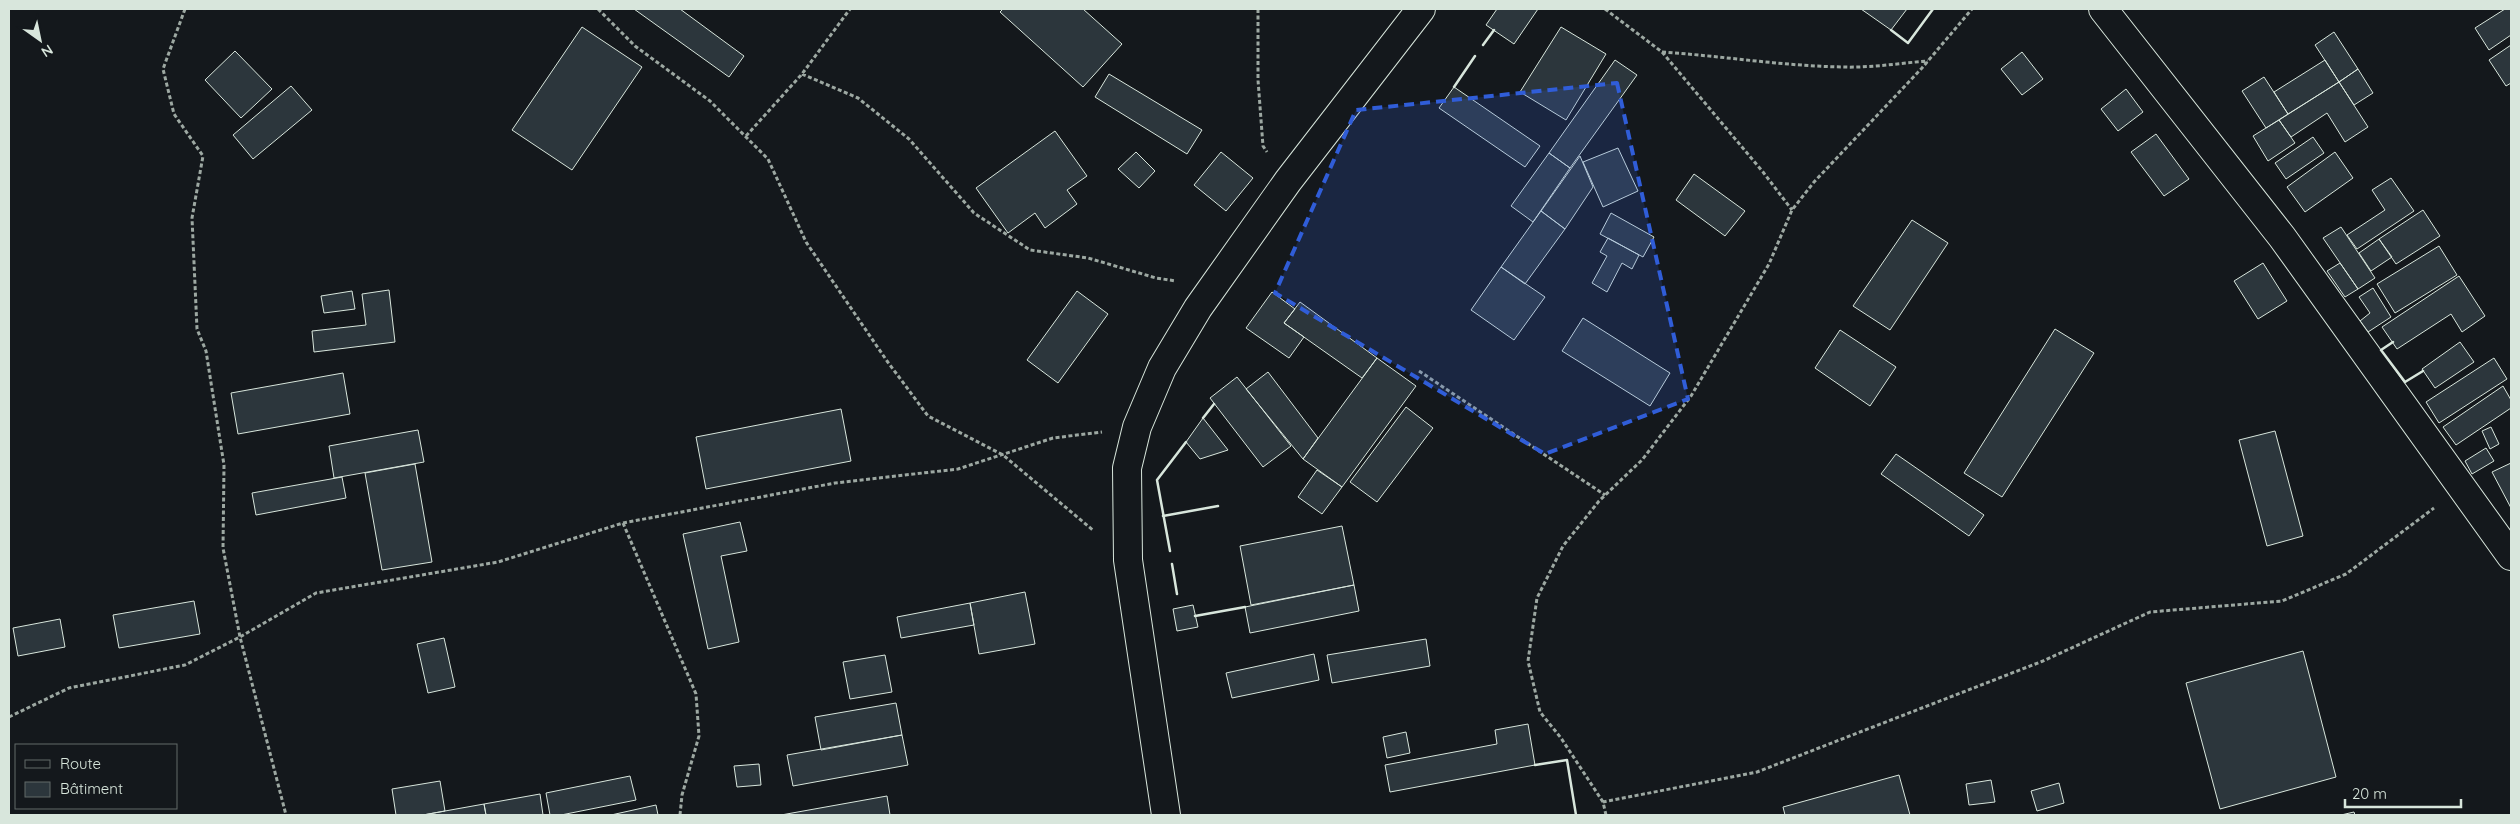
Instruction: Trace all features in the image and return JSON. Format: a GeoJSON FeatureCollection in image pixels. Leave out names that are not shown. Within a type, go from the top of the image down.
{"type":"FeatureCollection","features":[{"type":"Feature","properties":{"kind":"street"},"geometry":{"type":"LineString","coordinates":[[1166,815],[1128,560],[1127,468],[1137,427],[1162,368],[1212,288],[1288,181],[1421,9]]}},
{"type":"Feature","properties":{"kind":"street"},"geometry":{"type":"LineString","coordinates":[[2103,9],[2282,237],[2511,556]]}},
{"type":"Feature","properties":{"kind":"path"},"geometry":{"type":"LineString","coordinates":[[185,9],[163,69],[174,114],[203,156],[192,218],[197,329],[206,352],[224,465],[224,548],[240,637],[286,815]]}},
{"type":"Feature","properties":{"kind":"path"},"geometry":{"type":"LineString","coordinates":[[598,9],[635,46],[710,100],[768,159],[806,242],[887,361],[928,416],[1003,455],[1128,560]]}},
{"type":"Feature","properties":{"kind":"path"},"geometry":{"type":"LineString","coordinates":[[746,136],[802,74],[850,9]]}},
{"type":"Feature","properties":{"kind":"path"},"geometry":{"type":"LineString","coordinates":[[1258,9],[1258,80],[1263,146],[1288,181]]}},
{"type":"Feature","properties":{"kind":"path"},"geometry":{"type":"LineString","coordinates":[[1605,9],[1662,52],[1763,172],[1792,210]]}},
{"type":"Feature","properties":{"kind":"path"},"geometry":{"type":"LineString","coordinates":[[1606,815],[1603,802],[1561,738],[1540,712],[1528,661],[1537,598],[1563,546],[1605,494],[1642,460],[1691,396],[1769,264],[1792,210],[1854,138],[1928,60],[1972,9]]}},
{"type":"Feature","properties":{"kind":"path"},"geometry":{"type":"LineString","coordinates":[[1662,52],[1765,64],[1845,68],[1928,60]]}},
{"type":"Feature","properties":{"kind":"path"},"geometry":{"type":"LineString","coordinates":[[802,74],[858,98],[909,139],[974,214],[1030,250],[1088,258],[1156,278],[1212,288]]}},
{"type":"Feature","properties":{"kind":"path"},"geometry":{"type":"LineString","coordinates":[[1419,371],[1605,494]]}},
{"type":"Feature","properties":{"kind":"path"},"geometry":{"type":"LineString","coordinates":[[9,717],[68,688],[185,666],[316,593],[498,562],[623,523],[835,483],[958,469],[1053,438],[1137,427]]}},
{"type":"Feature","properties":{"kind":"path"},"geometry":{"type":"LineString","coordinates":[[1603,802],[1757,772],[2043,661],[2150,612],[2282,601],[2346,574],[2462,487]]}},
{"type":"Feature","properties":{"kind":"path"},"geometry":{"type":"LineString","coordinates":[[623,523],[696,694],[699,736],[682,794],[680,815]]}},
{"type":"Feature","properties":{"kind":"highlighted area"},"geometry":{"type":"Polygon","coordinates":[[[1617,83],[1688,399],[1545,454],[1275,293],[1356,110],[1617,83]]]}},
{"type":"Feature","properties":{"kind":"building"},"geometry":{"type":"Polygon","coordinates":[[[634,9],[680,9],[744,56],[729,77],[634,9]]]}},
{"type":"Feature","properties":{"kind":"building"},"geometry":{"type":"Polygon","coordinates":[[[1003,9],[1083,9],[1122,44],[1083,87],[1000,12],[1003,9]]]}},
{"type":"Feature","properties":{"kind":"building"},"geometry":{"type":"Polygon","coordinates":[[[1497,9],[1538,9],[1514,44],[1486,25],[1497,9]]]}},
{"type":"Feature","properties":{"kind":"building"},"geometry":{"type":"Polygon","coordinates":[[[1861,9],[1907,9],[1891,30],[1861,9]]]}},
{"type":"Feature","properties":{"kind":"building"},"geometry":{"type":"Polygon","coordinates":[[[2505,9],[2511,9],[2511,35],[2489,50],[2475,28],[2505,9]]]}},
{"type":"Feature","properties":{"kind":"building"},"geometry":{"type":"Polygon","coordinates":[[[582,27],[642,67],[572,170],[512,130],[582,27]]]}},
{"type":"Feature","properties":{"kind":"building"},"geometry":{"type":"Polygon","coordinates":[[[1561,27],[1606,54],[1566,120],[1520,92],[1561,27]]]}},
{"type":"Feature","properties":{"kind":"building"},"geometry":{"type":"Polygon","coordinates":[[[2334,32],[2358,69],[2339,82],[2315,45],[2334,32]]]}},
{"type":"Feature","properties":{"kind":"building"},"geometry":{"type":"Polygon","coordinates":[[[2511,45],[2511,83],[2506,86],[2489,60],[2511,45]]]}},
{"type":"Feature","properties":{"kind":"building"},"geometry":{"type":"Polygon","coordinates":[[[235,51],[272,89],[241,118],[205,80],[235,51]]]}},
{"type":"Feature","properties":{"kind":"building"},"geometry":{"type":"Polygon","coordinates":[[[2022,52],[2043,79],[2022,95],[2001,69],[2022,52]]]}},
{"type":"Feature","properties":{"kind":"building"},"geometry":{"type":"Polygon","coordinates":[[[1615,60],[1637,75],[1570,168],[1549,153],[1615,60]]]}},
{"type":"Feature","properties":{"kind":"building"},"geometry":{"type":"Polygon","coordinates":[[[2325,60],[2339,82],[2288,114],[2274,92],[2325,60]]]}},
{"type":"Feature","properties":{"kind":"building"},"geometry":{"type":"Polygon","coordinates":[[[2358,69],[2373,93],[2354,105],[2339,82],[2358,69]]]}},
{"type":"Feature","properties":{"kind":"building"},"geometry":{"type":"Polygon","coordinates":[[[1109,74],[1202,130],[1187,154],[1095,97],[1109,74]]]}},
{"type":"Feature","properties":{"kind":"building"},"geometry":{"type":"Polygon","coordinates":[[[2264,77],[2288,114],[2266,128],[2242,91],[2264,77]]]}},
{"type":"Feature","properties":{"kind":"building"},"geometry":{"type":"Polygon","coordinates":[[[2339,82],[2368,127],[2345,142],[2327,113],[2291,137],[2279,120],[2339,82]]]}},
{"type":"Feature","properties":{"kind":"building"},"geometry":{"type":"Polygon","coordinates":[[[291,86],[312,110],[253,159],[233,135],[291,86]]]}},
{"type":"Feature","properties":{"kind":"building"},"geometry":{"type":"Polygon","coordinates":[[[1454,87],[1540,146],[1525,167],[1439,108],[1454,87]]]}},
{"type":"Feature","properties":{"kind":"building"},"geometry":{"type":"Polygon","coordinates":[[[2126,89],[2143,112],[2118,131],[2101,109],[2126,89]]]}},
{"type":"Feature","properties":{"kind":"building"},"geometry":{"type":"Polygon","coordinates":[[[2279,120],[2295,143],[2268,161],[2253,136],[2279,120]]]}},
{"type":"Feature","properties":{"kind":"building"},"geometry":{"type":"Polygon","coordinates":[[[1055,131],[1087,176],[1067,190],[1077,204],[1045,228],[1035,213],[1008,233],[976,188],[1055,131]]]}},
{"type":"Feature","properties":{"kind":"building"},"geometry":{"type":"Polygon","coordinates":[[[2156,134],[2189,179],[2164,196],[2131,152],[2156,134]]]}},
{"type":"Feature","properties":{"kind":"building"},"geometry":{"type":"Polygon","coordinates":[[[2313,137],[2324,153],[2286,179],[2275,163],[2313,137]]]}},
{"type":"Feature","properties":{"kind":"building"},"geometry":{"type":"Polygon","coordinates":[[[1618,148],[1638,191],[1603,207],[1583,162],[1618,148]]]}},
{"type":"Feature","properties":{"kind":"building"},"geometry":{"type":"Polygon","coordinates":[[[1136,152],[1155,171],[1139,188],[1118,169],[1136,152]]]}},
{"type":"Feature","properties":{"kind":"building"},"geometry":{"type":"Polygon","coordinates":[[[1221,152],[1253,178],[1226,211],[1194,185],[1221,152]]]}},
{"type":"Feature","properties":{"kind":"building"},"geometry":{"type":"Polygon","coordinates":[[[2335,152],[2353,178],[2305,212],[2287,187],[2335,152]]]}},
{"type":"Feature","properties":{"kind":"building"},"geometry":{"type":"Polygon","coordinates":[[[1549,153],[1570,168],[1533,222],[1511,206],[1549,153]]]}},
{"type":"Feature","properties":{"kind":"building"},"geometry":{"type":"Polygon","coordinates":[[[1580,156],[1593,187],[1565,229],[1541,211],[1580,156]]]}},
{"type":"Feature","properties":{"kind":"building"},"geometry":{"type":"Polygon","coordinates":[[[1694,174],[1745,211],[1725,236],[1676,200],[1694,174]]]}},
{"type":"Feature","properties":{"kind":"building"},"geometry":{"type":"Polygon","coordinates":[[[2391,178],[2414,211],[2357,249],[2347,235],[2385,210],[2372,190],[2391,178]]]}},
{"type":"Feature","properties":{"kind":"building"},"geometry":{"type":"Polygon","coordinates":[[[2423,210],[2440,236],[2396,264],[2379,239],[2423,210]]]}},
{"type":"Feature","properties":{"kind":"building"},"geometry":{"type":"Polygon","coordinates":[[[1541,211],[1565,229],[1525,284],[1501,267],[1541,211]]]}},
{"type":"Feature","properties":{"kind":"building"},"geometry":{"type":"Polygon","coordinates":[[[1611,213],[1654,237],[1643,257],[1600,234],[1611,213]]]}},
{"type":"Feature","properties":{"kind":"building"},"geometry":{"type":"Polygon","coordinates":[[[1912,220],[1948,243],[1890,330],[1853,306],[1912,220]]]}},
{"type":"Feature","properties":{"kind":"building"},"geometry":{"type":"Polygon","coordinates":[[[2341,227],[2375,278],[2358,289],[2323,238],[2341,227]]]}},
{"type":"Feature","properties":{"kind":"building"},"geometry":{"type":"Polygon","coordinates":[[[1608,238],[1639,255],[1632,269],[1622,263],[1607,292],[1592,283],[1607,256],[1600,252],[1608,238]]]}},
{"type":"Feature","properties":{"kind":"building"},"geometry":{"type":"Polygon","coordinates":[[[2379,239],[2392,257],[2371,271],[2359,253],[2379,239]]]}},
{"type":"Feature","properties":{"kind":"building"},"geometry":{"type":"Polygon","coordinates":[[[2439,246],[2457,275],[2395,313],[2377,284],[2439,246]]]}},
{"type":"Feature","properties":{"kind":"building"},"geometry":{"type":"Polygon","coordinates":[[[2263,263],[2287,301],[2258,319],[2234,281],[2263,263]]]}},
{"type":"Feature","properties":{"kind":"building"},"geometry":{"type":"Polygon","coordinates":[[[2340,263],[2358,289],[2345,297],[2327,271],[2340,263]]]}},
{"type":"Feature","properties":{"kind":"building"},"geometry":{"type":"Polygon","coordinates":[[[1501,267],[1545,297],[1514,340],[1471,310],[1501,267]]]}},
{"type":"Feature","properties":{"kind":"building"},"geometry":{"type":"Polygon","coordinates":[[[2459,276],[2485,316],[2462,332],[2451,314],[2397,349],[2382,327],[2459,276]]]}},
{"type":"Feature","properties":{"kind":"building"},"geometry":{"type":"Polygon","coordinates":[[[2373,288],[2391,317],[2368,332],[2360,321],[2370,313],[2359,297],[2373,288]]]}},
{"type":"Feature","properties":{"kind":"building"},"geometry":{"type":"Polygon","coordinates":[[[389,290],[395,342],[314,352],[312,331],[366,325],[362,294],[389,290]]]}},
{"type":"Feature","properties":{"kind":"building"},"geometry":{"type":"Polygon","coordinates":[[[352,291],[355,309],[324,313],[321,296],[352,291]]]}},
{"type":"Feature","properties":{"kind":"building"},"geometry":{"type":"Polygon","coordinates":[[[1077,291],[1108,314],[1058,383],[1027,360],[1077,291]]]}},
{"type":"Feature","properties":{"kind":"building"},"geometry":{"type":"Polygon","coordinates":[[[1272,292],[1295,309],[1284,323],[1304,337],[1289,358],[1246,328],[1272,292]]]}},
{"type":"Feature","properties":{"kind":"building"},"geometry":{"type":"Polygon","coordinates":[[[1300,302],[1377,358],[1362,378],[1284,323],[1300,302]]]}},
{"type":"Feature","properties":{"kind":"building"},"geometry":{"type":"Polygon","coordinates":[[[1583,318],[1670,373],[1650,406],[1562,351],[1583,318]]]}},
{"type":"Feature","properties":{"kind":"building"},"geometry":{"type":"Polygon","coordinates":[[[2055,329],[2094,353],[2002,497],[1964,473],[2055,329]]]}},
{"type":"Feature","properties":{"kind":"building"},"geometry":{"type":"Polygon","coordinates":[[[1840,330],[1896,367],[1870,406],[1815,368],[1840,330]]]}},
{"type":"Feature","properties":{"kind":"building"},"geometry":{"type":"Polygon","coordinates":[[[2460,342],[2474,362],[2435,388],[2422,369],[2460,342]]]}},
{"type":"Feature","properties":{"kind":"building"},"geometry":{"type":"Polygon","coordinates":[[[1377,358],[1416,386],[1342,487],[1303,459],[1377,358]]]}},
{"type":"Feature","properties":{"kind":"building"},"geometry":{"type":"Polygon","coordinates":[[[2494,358],[2507,379],[2439,423],[2426,402],[2494,358]]]}},
{"type":"Feature","properties":{"kind":"building"},"geometry":{"type":"Polygon","coordinates":[[[1268,372],[1318,438],[1303,459],[1246,389],[1268,372]]]}},
{"type":"Feature","properties":{"kind":"building"},"geometry":{"type":"Polygon","coordinates":[[[343,373],[350,414],[238,434],[231,393],[343,373]]]}},
{"type":"Feature","properties":{"kind":"building"},"geometry":{"type":"Polygon","coordinates":[[[1237,377],[1291,446],[1263,467],[1210,398],[1237,377]]]}},
{"type":"Feature","properties":{"kind":"building"},"geometry":{"type":"Polygon","coordinates":[[[2503,386],[2511,400],[2511,408],[2456,445],[2443,427],[2503,386]]]}},
{"type":"Feature","properties":{"kind":"building"},"geometry":{"type":"Polygon","coordinates":[[[1406,407],[1433,428],[1377,502],[1350,482],[1406,407]]]}},
{"type":"Feature","properties":{"kind":"building"},"geometry":{"type":"Polygon","coordinates":[[[841,409],[851,461],[706,489],[696,437],[841,409]]]}},
{"type":"Feature","properties":{"kind":"building"},"geometry":{"type":"Polygon","coordinates":[[[1203,418],[1228,450],[1200,459],[1186,442],[1203,418]]]}},
{"type":"Feature","properties":{"kind":"building"},"geometry":{"type":"Polygon","coordinates":[[[2491,427],[2499,444],[2490,449],[2482,431],[2491,427]]]}},
{"type":"Feature","properties":{"kind":"building"},"geometry":{"type":"Polygon","coordinates":[[[418,430],[424,462],[334,478],[329,446],[418,430]]]}},
{"type":"Feature","properties":{"kind":"building"},"geometry":{"type":"Polygon","coordinates":[[[2275,431],[2303,536],[2267,546],[2239,440],[2275,431]]]}},
{"type":"Feature","properties":{"kind":"building"},"geometry":{"type":"Polygon","coordinates":[[[2486,448],[2494,461],[2472,474],[2465,461],[2486,448]]]}},
{"type":"Feature","properties":{"kind":"building"},"geometry":{"type":"Polygon","coordinates":[[[1896,454],[1984,515],[1969,536],[1881,474],[1896,454]]]}},
{"type":"Feature","properties":{"kind":"building"},"geometry":{"type":"Polygon","coordinates":[[[2511,463],[2511,508],[2492,472],[2511,463]]]}},
{"type":"Feature","properties":{"kind":"building"},"geometry":{"type":"Polygon","coordinates":[[[415,464],[432,562],[382,570],[365,473],[415,464]]]}},
{"type":"Feature","properties":{"kind":"building"},"geometry":{"type":"Polygon","coordinates":[[[1317,470],[1342,487],[1322,514],[1298,497],[1317,470]]]}},
{"type":"Feature","properties":{"kind":"building"},"geometry":{"type":"Polygon","coordinates":[[[342,477],[346,498],[256,515],[252,493],[342,477]]]}},
{"type":"Feature","properties":{"kind":"building"},"geometry":{"type":"Polygon","coordinates":[[[740,522],[747,551],[721,556],[739,642],[708,649],[683,534],[740,522]]]}},
{"type":"Feature","properties":{"kind":"building"},"geometry":{"type":"Polygon","coordinates":[[[1342,526],[1354,585],[1251,605],[1240,546],[1342,526]]]}},
{"type":"Feature","properties":{"kind":"building"},"geometry":{"type":"Polygon","coordinates":[[[1354,585],[1359,611],[1250,633],[1245,607],[1354,585]]]}},
{"type":"Feature","properties":{"kind":"building"},"geometry":{"type":"Polygon","coordinates":[[[1025,592],[1035,644],[979,654],[970,603],[1025,592]]]}},
{"type":"Feature","properties":{"kind":"building"},"geometry":{"type":"Polygon","coordinates":[[[194,601],[200,634],[119,648],[113,615],[194,601]]]}},
{"type":"Feature","properties":{"kind":"building"},"geometry":{"type":"Polygon","coordinates":[[[970,603],[974,625],[901,638],[897,617],[970,603]]]}},
{"type":"Feature","properties":{"kind":"building"},"geometry":{"type":"Polygon","coordinates":[[[1193,605],[1198,627],[1177,631],[1173,609],[1193,605]]]}},
{"type":"Feature","properties":{"kind":"building"},"geometry":{"type":"Polygon","coordinates":[[[60,619],[65,647],[18,656],[13,628],[60,619]]]}},
{"type":"Feature","properties":{"kind":"building"},"geometry":{"type":"Polygon","coordinates":[[[444,638],[455,687],[428,693],[417,644],[444,638]]]}},
{"type":"Feature","properties":{"kind":"building"},"geometry":{"type":"Polygon","coordinates":[[[1426,639],[1430,666],[1332,683],[1327,655],[1426,639]]]}},
{"type":"Feature","properties":{"kind":"building"},"geometry":{"type":"Polygon","coordinates":[[[2303,651],[2336,777],[2220,809],[2186,683],[2303,651]]]}},
{"type":"Feature","properties":{"kind":"building"},"geometry":{"type":"Polygon","coordinates":[[[1314,654],[1319,680],[1232,698],[1226,673],[1314,654]]]}},
{"type":"Feature","properties":{"kind":"building"},"geometry":{"type":"Polygon","coordinates":[[[885,655],[892,692],[850,699],[843,662],[885,655]]]}},
{"type":"Feature","properties":{"kind":"building"},"geometry":{"type":"Polygon","coordinates":[[[896,703],[902,735],[821,750],[815,717],[896,703]]]}},
{"type":"Feature","properties":{"kind":"building"},"geometry":{"type":"Polygon","coordinates":[[[1528,724],[1535,765],[1390,792],[1385,765],[1497,744],[1495,730],[1528,724]]]}},
{"type":"Feature","properties":{"kind":"building"},"geometry":{"type":"Polygon","coordinates":[[[1406,732],[1410,753],[1387,758],[1383,737],[1406,732]]]}},
{"type":"Feature","properties":{"kind":"building"},"geometry":{"type":"Polygon","coordinates":[[[902,735],[908,765],[793,786],[787,755],[902,735]]]}},
{"type":"Feature","properties":{"kind":"building"},"geometry":{"type":"Polygon","coordinates":[[[759,764],[761,785],[737,787],[734,766],[759,764]]]}},
{"type":"Feature","properties":{"kind":"building"},"geometry":{"type":"Polygon","coordinates":[[[1899,775],[1910,815],[1785,815],[1783,807],[1899,775]]]}},
{"type":"Feature","properties":{"kind":"building"},"geometry":{"type":"Polygon","coordinates":[[[630,776],[636,800],[561,815],[550,815],[546,793],[630,776]]]}},
{"type":"Feature","properties":{"kind":"building"},"geometry":{"type":"Polygon","coordinates":[[[1991,780],[1995,802],[1969,805],[1966,784],[1991,780]]]}},
{"type":"Feature","properties":{"kind":"building"},"geometry":{"type":"Polygon","coordinates":[[[440,781],[445,811],[423,815],[396,815],[392,789],[440,781]]]}},
{"type":"Feature","properties":{"kind":"building"},"geometry":{"type":"Polygon","coordinates":[[[2059,783],[2064,803],[2037,811],[2031,791],[2059,783]]]}},
{"type":"Feature","properties":{"kind":"building"},"geometry":{"type":"Polygon","coordinates":[[[540,794],[543,815],[486,815],[484,804],[540,794]]]}},
{"type":"Feature","properties":{"kind":"building"},"geometry":{"type":"Polygon","coordinates":[[[887,796],[890,815],[781,815],[887,796]]]}},
{"type":"Feature","properties":{"kind":"building"},"geometry":{"type":"Polygon","coordinates":[[[484,804],[486,815],[423,815],[445,811],[484,804]]]}},
{"type":"Feature","properties":{"kind":"building"},"geometry":{"type":"Polygon","coordinates":[[[656,805],[658,815],[611,815],[656,805]]]}},
{"type":"Feature","properties":{"kind":"building"},"geometry":{"type":"Polygon","coordinates":[[[2354,812],[2355,815],[2341,815],[2354,812]]]}},
{"type":"Feature","properties":{"kind":"wall"},"geometry":{"type":"LineString","coordinates":[[1891,30],[1908,43],[1933,9]]}},
{"type":"Feature","properties":{"kind":"wall"},"geometry":{"type":"LineString","coordinates":[[1483,45],[1494,30]]}},
{"type":"Feature","properties":{"kind":"wall"},"geometry":{"type":"LineString","coordinates":[[1454,87],[1475,56]]}},
{"type":"Feature","properties":{"kind":"wall"},"geometry":{"type":"LineString","coordinates":[[2393,342],[2381,350],[2405,382],[2423,371]]}},
{"type":"Feature","properties":{"kind":"wall"},"geometry":{"type":"LineString","coordinates":[[1203,418],[1214,404]]}},
{"type":"Feature","properties":{"kind":"wall"},"geometry":{"type":"LineString","coordinates":[[1170,551],[1157,480],[1186,442]]}},
{"type":"Feature","properties":{"kind":"wall"},"geometry":{"type":"LineString","coordinates":[[1163,516],[1218,506]]}},
{"type":"Feature","properties":{"kind":"wall"},"geometry":{"type":"LineString","coordinates":[[1172,564],[1177,594]]}},
{"type":"Feature","properties":{"kind":"wall"},"geometry":{"type":"LineString","coordinates":[[1195,616],[1245,607]]}},
{"type":"Feature","properties":{"kind":"wall"},"geometry":{"type":"LineString","coordinates":[[1535,765],[1567,760],[1576,815]]}}]}
